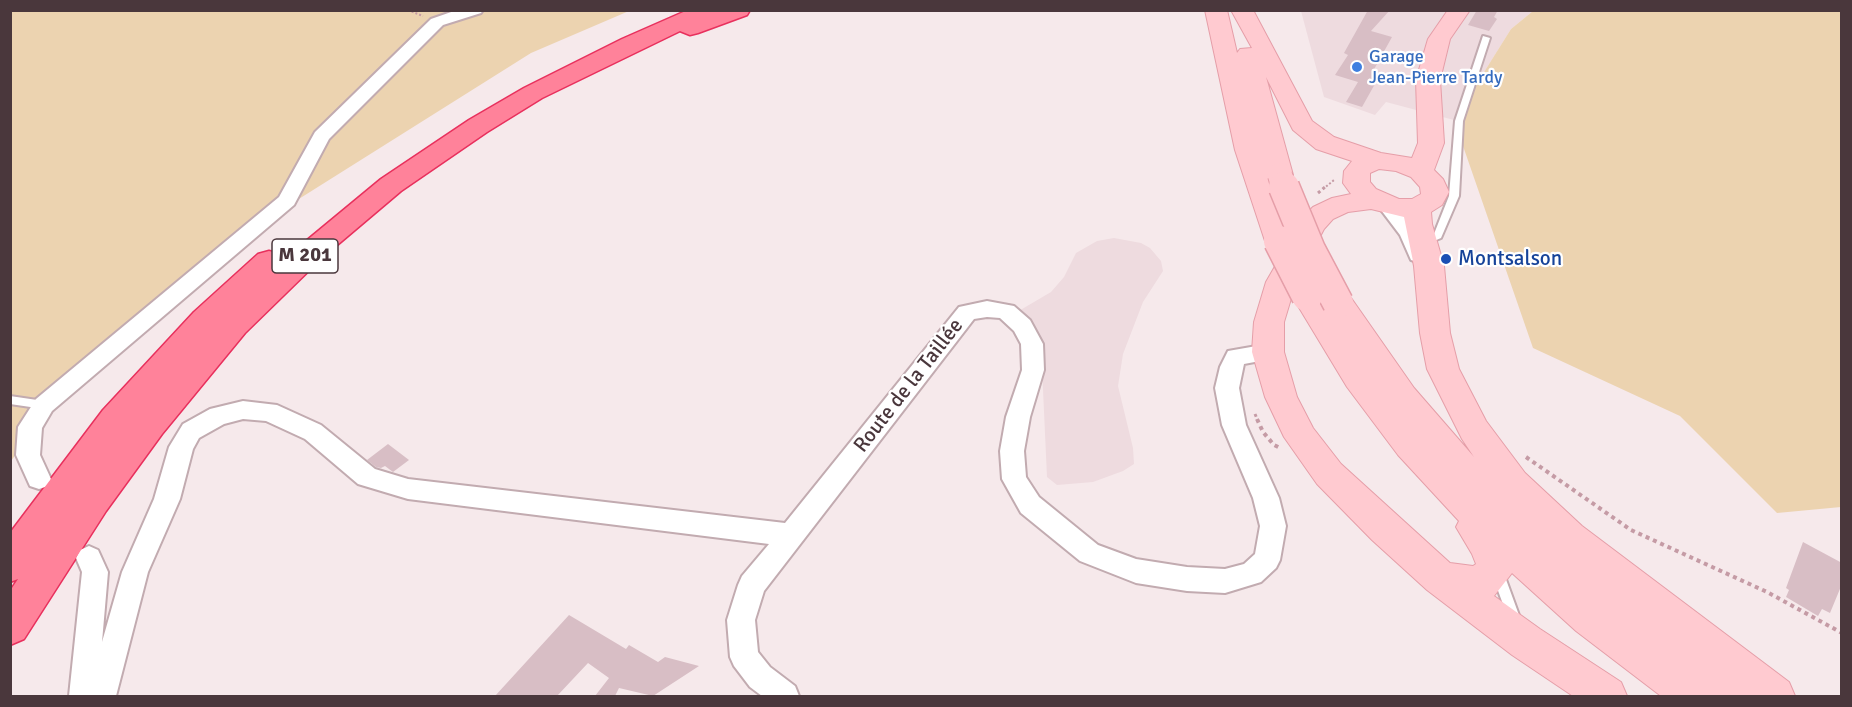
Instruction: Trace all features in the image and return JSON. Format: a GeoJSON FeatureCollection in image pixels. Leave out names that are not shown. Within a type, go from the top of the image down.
{"type":"FeatureCollection","features":[{"type":"Feature","properties":{"kind":"highway","name":"M 201"},"geometry":{"type":"LineString","coordinates":[[10,565],[59,494],[115,420],[205,320],[286,244],[368,179],[429,136],[490,98],[677,10]]}},
{"type":"Feature","properties":{"kind":"highway","name":"M 201"},"geometry":{"type":"LineString","coordinates":[[10,626],[93,500],[150,424],[234,325],[312,250],[391,185],[478,126],[533,93],[631,44],[709,10]]}},
{"type":"Feature","properties":{"kind":"highway"},"geometry":{"type":"LineString","coordinates":[[417,168],[580,77],[629,53],[739,10]]}},
{"type":"Feature","properties":{"kind":"highway"},"geometry":{"type":"LineString","coordinates":[[490,98],[599,35]]}},
{"type":"Feature","properties":{"kind":"main road"},"geometry":{"type":"LineString","coordinates":[[1215,10],[1248,150],[1279,241],[1322,300],[1447,451],[1515,521],[1598,593],[1679,655],[1740,696]]}},
{"type":"Feature","properties":{"kind":"main road"},"geometry":{"type":"LineString","coordinates":[[1237,10],[1289,204],[1310,250],[1322,300],[1358,378],[1410,445],[1459,498],[1519,556],[1590,618],[1693,696]]}},
{"type":"Feature","properties":{"kind":"main road"},"geometry":{"type":"LineString","coordinates":[[1242,10],[1302,125],[1324,143],[1420,171],[1428,177],[1435,192],[1432,199],[1417,208],[1381,203],[1319,206]]}},
{"type":"Feature","properties":{"kind":"main road"},"geometry":{"type":"LineString","coordinates":[[1420,171],[1431,143],[1428,80],[1440,39],[1459,10]]}},
{"type":"Feature","properties":{"kind":"main road"},"geometry":{"type":"LineString","coordinates":[[1430,133],[1410,153],[1362,166],[1355,177],[1319,206],[1313,224],[1281,282],[1269,322],[1268,352],[1281,397],[1301,437],[1329,474],[1440,578],[1526,642],[1607,696]]}},
{"type":"Feature","properties":{"kind":"main road"},"geometry":{"type":"LineString","coordinates":[[1355,177],[1360,189],[1381,203]]}},
{"type":"Feature","properties":{"kind":"main road"},"geometry":{"type":"LineString","coordinates":[[1417,208],[1418,224],[1429,266],[1435,333],[1443,369],[1474,430],[1513,483],[1569,537],[1775,696]]}},
{"type":"Feature","properties":{"kind":"main road"},"geometry":{"type":"LineString","coordinates":[[1440,578],[1465,583],[1482,583],[1496,568],[1488,547],[1474,527],[1459,498]]}},
{"type":"Feature","properties":{"kind":"street"},"geometry":{"type":"LineString","coordinates":[[39,479],[28,455],[30,426],[44,405],[287,201],[321,136],[437,22],[475,10]]}},
{"type":"Feature","properties":{"kind":"street"},"geometry":{"type":"LineString","coordinates":[[1381,203],[1409,232],[1418,253],[1422,334],[1430,361],[1451,385]]}},
{"type":"Feature","properties":{"kind":"street","name":"Route de la Taillée"},"geometry":{"type":"LineString","coordinates":[[785,696],[760,677],[744,657],[741,620],[752,585],[967,313],[987,309],[1006,311],[1022,326],[1032,344],[1034,370],[1018,417],[1012,451],[1014,479],[1030,505],[1089,553],[1136,571],[1187,579],[1224,580],[1252,574],[1267,560],[1273,526],[1266,498],[1234,425],[1227,388],[1231,367],[1236,357],[1268,352]]}},
{"type":"Feature","properties":{"kind":"street"},"geometry":{"type":"LineString","coordinates":[[102,696],[135,572],[166,499],[181,447],[191,431],[218,417],[243,410],[270,412],[312,432],[367,477],[408,489],[791,535]]}},
{"type":"Feature","properties":{"kind":"street"},"geometry":{"type":"LineString","coordinates":[[83,696],[95,572],[89,558]]}},
{"type":"Feature","properties":{"kind":"lane"},"geometry":{"type":"LineString","coordinates":[[1423,242],[1438,236],[1454,196],[1459,121],[1486,38]]}},
{"type":"Feature","properties":{"kind":"lane"},"geometry":{"type":"LineString","coordinates":[[10,400],[44,405]]}},
{"type":"Feature","properties":{"kind":"lane"},"geometry":{"type":"LineString","coordinates":[[1496,568],[1507,603],[1526,642]]}},
{"type":"Feature","properties":{"kind":"path"},"geometry":{"type":"LineString","coordinates":[[1319,206],[1321,189],[1339,176],[1355,177]]}},
{"type":"Feature","properties":{"kind":"path"},"geometry":{"type":"LineString","coordinates":[[1253,406],[1263,432],[1274,446],[1287,451]]}},
{"type":"Feature","properties":{"kind":"path"},"geometry":{"type":"LineString","coordinates":[[1519,450],[1631,530],[1767,592],[1842,633]]}},
{"type":"Feature","properties":{"kind":"shaded area"},"geometry":{"type":"Polygon","coordinates":[[[11,11],[629,11],[531,53],[267,219],[59,394],[11,461],[11,11]]]}},
{"type":"Feature","properties":{"kind":"shaded area"},"geometry":{"type":"Polygon","coordinates":[[[1301,11],[1533,11],[1511,29],[1454,120],[1386,102],[1375,115],[1324,97],[1301,11]]]}},
{"type":"Feature","properties":{"kind":"shaded area"},"geometry":{"type":"Polygon","coordinates":[[[1533,11],[1841,11],[1841,507],[1777,513],[1680,416],[1533,348],[1454,120],[1511,29],[1533,11]]]}},
{"type":"Feature","properties":{"kind":"shaded area"},"geometry":{"type":"Polygon","coordinates":[[[1114,238],[1141,243],[1150,248],[1161,261],[1163,271],[1143,302],[1123,354],[1118,386],[1133,448],[1134,464],[1123,471],[1093,482],[1057,485],[1047,477],[1041,346],[1017,312],[1051,292],[1064,277],[1076,253],[1097,241],[1114,238]]]}},
{"type":"Feature","properties":{"kind":"building","name":"Garage Jean-Pierre Tardy"},"geometry":{"type":"Polygon","coordinates":[[[1368,10],[1390,10],[1371,31],[1392,37],[1372,73],[1380,75],[1362,107],[1346,102],[1358,82],[1335,75],[1348,55],[1344,53],[1368,10]]]}},
{"type":"Feature","properties":{"kind":"building"},"geometry":{"type":"Polygon","coordinates":[[[1477,10],[1498,10],[1494,17],[1497,19],[1489,31],[1468,25],[1477,10]]]}},
{"type":"Feature","properties":{"kind":"building"},"geometry":{"type":"Polygon","coordinates":[[[388,444],[409,460],[393,472],[385,466],[376,467],[367,460],[388,444]]]}},
{"type":"Feature","properties":{"kind":"building"},"geometry":{"type":"Polygon","coordinates":[[[1803,542],[1842,563],[1842,584],[1830,613],[1822,609],[1818,616],[1786,597],[1789,590],[1786,588],[1803,542]]]}},
{"type":"Feature","properties":{"kind":"building"},"geometry":{"type":"Polygon","coordinates":[[[569,615],[626,649],[629,645],[658,662],[665,657],[699,666],[653,696],[619,688],[615,696],[595,696],[609,678],[588,663],[557,696],[495,696],[569,615]]]}},
{"type":"Feature","properties":{"kind":"place","name":"Garage Jean-Pierre Tardy"},"geometry":{"type":"Point","coordinates":[1357,67]}},
{"type":"Feature","properties":{"kind":"place","name":"Montsalson"},"geometry":{"type":"Point","coordinates":[1446,259]}}]}
